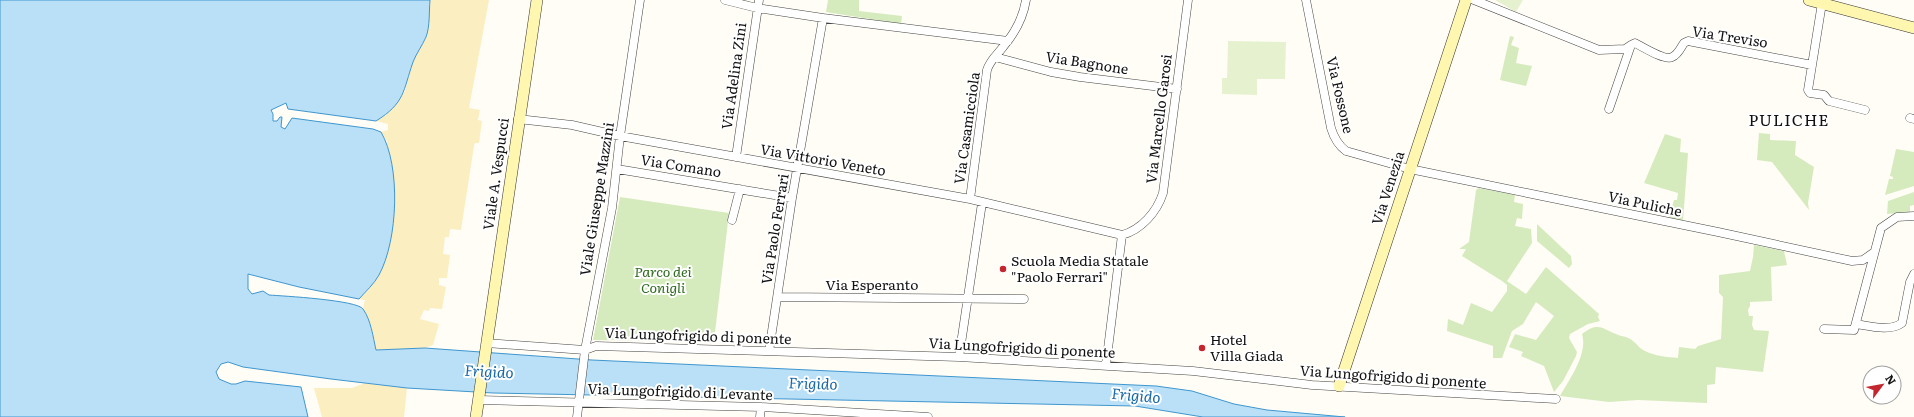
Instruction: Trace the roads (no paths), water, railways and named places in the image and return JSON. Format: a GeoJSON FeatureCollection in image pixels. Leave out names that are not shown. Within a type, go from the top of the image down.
{"type":"FeatureCollection","features":[{"type":"Feature","properties":{"kind":"main road","name":"Viale A. Vespucci"},"geometry":{"type":"LineString","coordinates":[[476,417],[505,225],[518,119],[537,0]]}},
{"type":"Feature","properties":{"kind":"main road","name":"Via Venezia"},"geometry":{"type":"LineString","coordinates":[[1339,386],[1466,0]]}},
{"type":"Feature","properties":{"kind":"main road"},"geometry":{"type":"LineString","coordinates":[[1814,1],[1914,28]]}},
{"type":"Feature","properties":{"kind":"street","name":"Viale Giuseppe Mazzini"},"geometry":{"type":"LineString","coordinates":[[577,417],[584,353],[612,208],[620,136],[640,0]]}},
{"type":"Feature","properties":{"kind":"street"},"geometry":{"type":"LineString","coordinates":[[725,0],[758,4],[823,18],[1008,41]]}},
{"type":"Feature","properties":{"kind":"street","name":"Via Casamicciola"},"geometry":{"type":"LineString","coordinates":[[970,199],[987,70],[990,61],[1008,41],[1020,24],[1026,0]]}},
{"type":"Feature","properties":{"kind":"street","name":"Via Marcello Garosi"},"geometry":{"type":"LineString","coordinates":[[1122,235],[1136,230],[1154,211],[1161,199],[1167,171],[1188,0]]}},
{"type":"Feature","properties":{"kind":"street","name":"Via Fossone"},"geometry":{"type":"LineString","coordinates":[[1306,0],[1331,128],[1339,145],[1346,152],[1410,169]]}},
{"type":"Feature","properties":{"kind":"street"},"geometry":{"type":"LineString","coordinates":[[1474,0],[1599,50],[1619,50],[1632,45]]}},
{"type":"Feature","properties":{"kind":"street"},"geometry":{"type":"LineString","coordinates":[[1814,1],[1812,65],[1808,90],[1810,93],[1824,95],[1829,101],[1865,110]]}},
{"type":"Feature","properties":{"kind":"street","name":"Via Adelina Zini"},"geometry":{"type":"LineString","coordinates":[[736,157],[758,4]]}},
{"type":"Feature","properties":{"kind":"street","name":"Via Paolo Ferrari"},"geometry":{"type":"LineString","coordinates":[[769,351],[792,198],[799,168],[823,18]]}},
{"type":"Feature","properties":{"kind":"street","name":"Via Treviso"},"geometry":{"type":"LineString","coordinates":[[1632,45],[1635,43],[1666,58],[1672,58],[1684,43],[1688,42],[1812,65]]}},
{"type":"Feature","properties":{"kind":"street"},"geometry":{"type":"LineString","coordinates":[[1609,110],[1632,45]]}},
{"type":"Feature","properties":{"kind":"street","name":"Via Bagnone"},"geometry":{"type":"LineString","coordinates":[[994,57],[1073,75],[1177,89]]}},
{"type":"Feature","properties":{"kind":"street","name":"Via Vittorio Veneto"},"geometry":{"type":"LineString","coordinates":[[518,119],[572,125],[620,136],[970,199],[1122,235]]}},
{"type":"Feature","properties":{"kind":"street","name":"Via Comano"},"geometry":{"type":"LineString","coordinates":[[617,169],[792,198]]}},
{"type":"Feature","properties":{"kind":"street","name":"Via Puliche"},"geometry":{"type":"LineString","coordinates":[[1410,169],[1852,261],[1863,260],[1873,253]]}},
{"type":"Feature","properties":{"kind":"street"},"geometry":{"type":"LineString","coordinates":[[732,220],[740,189]]}},
{"type":"Feature","properties":{"kind":"street"},"geometry":{"type":"LineString","coordinates":[[959,357],[982,203]]}},
{"type":"Feature","properties":{"kind":"street"},"geometry":{"type":"LineString","coordinates":[[1824,329],[1854,330],[1873,253],[1881,228],[1897,217],[1914,216]]}},
{"type":"Feature","properties":{"kind":"street"},"geometry":{"type":"LineString","coordinates":[[1106,365],[1122,235]]}},
{"type":"Feature","properties":{"kind":"street"},"geometry":{"type":"LineString","coordinates":[[1856,324],[1882,328],[1897,326],[1902,323],[1910,282],[1914,274]]}},
{"type":"Feature","properties":{"kind":"street","name":"Via Esperanto"},"geometry":{"type":"LineString","coordinates":[[778,297],[1024,299]]}},
{"type":"Feature","properties":{"kind":"street","name":"Via Lungofrigido di ponente"},"geometry":{"type":"LineString","coordinates":[[486,347],[584,353],[596,346],[959,357],[1106,365],[1232,375],[1299,384],[1556,399]]}},
{"type":"Feature","properties":{"kind":"street","name":"Via Lungofrigido di Levante"},"geometry":{"type":"LineString","coordinates":[[479,398],[579,399],[761,407],[928,417]]}},
{"type":"Feature","properties":{"kind":"street"},"geometry":{"type":"LineString","coordinates":[[760,417],[761,407]]}},
{"type":"Feature","properties":{"kind":"water","name":"Frigido"},"geometry":{"type":"Polygon","coordinates":[[[0,0],[430,0],[429,24],[426,37],[413,62],[402,96],[393,108],[376,121],[288,109],[286,103],[271,110],[273,114],[273,121],[277,121],[280,117],[282,117],[281,127],[285,129],[292,118],[373,129],[381,132],[392,164],[395,203],[393,223],[390,243],[379,275],[359,299],[299,287],[248,274],[248,289],[252,294],[263,291],[269,295],[319,299],[358,306],[366,313],[376,350],[425,348],[592,360],[1156,386],[1192,391],[1234,404],[1267,410],[1345,417],[1203,417],[1135,406],[493,393],[407,388],[243,367],[228,362],[221,364],[216,372],[219,379],[231,384],[245,381],[301,387],[308,417],[0,417],[0,0]]]}},
{"type":"Feature","properties":{"kind":"place","name":"Scuola Media Statale \"Paolo Ferrari\""},"geometry":{"type":"Point","coordinates":[1003,269]}},
{"type":"Feature","properties":{"kind":"place","name":"Hotel Villa Giada"},"geometry":{"type":"Point","coordinates":[1202,348]}},
{"type":"Feature","properties":{"kind":"district","name":"PULICHE"},"geometry":{"type":"Point","coordinates":[1789,120]}},
{"type":"Feature","properties":{"kind":"park label","name":"Parco dei Conigli"},"geometry":{"type":"Point","coordinates":[663,280]}}]}
